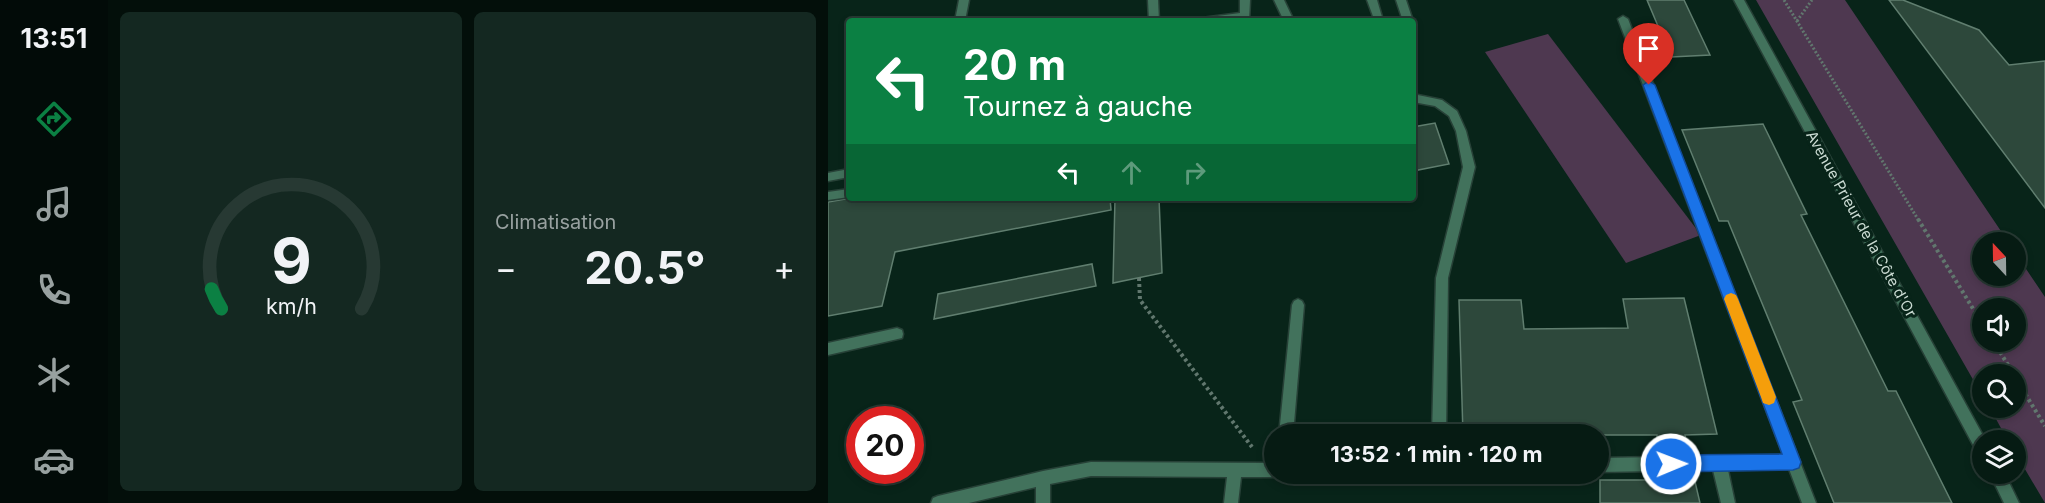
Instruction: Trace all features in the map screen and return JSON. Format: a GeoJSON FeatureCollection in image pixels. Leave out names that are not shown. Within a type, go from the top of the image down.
{"type":"FeatureCollection","features":[{"type":"Feature","properties":{"kind":"street"},"geometry":{"type":"LineString","coordinates":[[961,18],[964,0]]}},
{"type":"Feature","properties":{"kind":"street"},"geometry":{"type":"LineString","coordinates":[[1154,0],[1154,18]]}},
{"type":"Feature","properties":{"kind":"street"},"geometry":{"type":"LineString","coordinates":[[1244,18],[1245,0]]}},
{"type":"Feature","properties":{"kind":"street"},"geometry":{"type":"LineString","coordinates":[[1279,0],[1288,18]]}},
{"type":"Feature","properties":{"kind":"street"},"geometry":{"type":"LineString","coordinates":[[1372,0],[1377,17]]}},
{"type":"Feature","properties":{"kind":"street"},"geometry":{"type":"LineString","coordinates":[[1401,0],[1407,18]]}},
{"type":"Feature","properties":{"kind":"street","name":"Avenue Prieur de la Côte d'Or"},"geometry":{"type":"LineString","coordinates":[[1739,0],[1973,430]]}},
{"type":"Feature","properties":{"kind":"street"},"geometry":{"type":"LineString","coordinates":[[1623,19],[1809,503]]}},
{"type":"Feature","properties":{"kind":"street"},"geometry":{"type":"LineString","coordinates":[[1416,99],[1438,103],[1453,114],[1461,131],[1469,167],[1442,278],[1438,424]]}},
{"type":"Feature","properties":{"kind":"street"},"geometry":{"type":"LineString","coordinates":[[828,177],[846,174]]}},
{"type":"Feature","properties":{"kind":"street"},"geometry":{"type":"LineString","coordinates":[[828,196],[846,193]]}},
{"type":"Feature","properties":{"kind":"street"},"geometry":{"type":"LineString","coordinates":[[1287,424],[1298,305]]}},
{"type":"Feature","properties":{"kind":"street"},"geometry":{"type":"LineString","coordinates":[[828,349],[897,334]]}},
{"type":"Feature","properties":{"kind":"street"},"geometry":{"type":"LineString","coordinates":[[1609,465],[1793,462]]}},
{"type":"Feature","properties":{"kind":"street"},"geometry":{"type":"LineString","coordinates":[[1719,463],[1728,503]]}},
{"type":"Feature","properties":{"kind":"street"},"geometry":{"type":"LineString","coordinates":[[938,503],[1091,469],[1264,470]]}},
{"type":"Feature","properties":{"kind":"street"},"geometry":{"type":"LineString","coordinates":[[1231,503],[1235,470]]}},
{"type":"Feature","properties":{"kind":"street"},"geometry":{"type":"LineString","coordinates":[[1043,478],[1043,503]]}},
{"type":"Feature","properties":{"kind":"street"},"geometry":{"type":"LineString","coordinates":[[2002,484],[2012,503]]}},
{"type":"Feature","properties":{"kind":"path"},"geometry":{"type":"LineString","coordinates":[[1784,0],[1972,307]]}},
{"type":"Feature","properties":{"kind":"path"},"geometry":{"type":"LineString","coordinates":[[1797,21],[1812,0]]}},
{"type":"Feature","properties":{"kind":"path"},"geometry":{"type":"LineString","coordinates":[[1139,278],[1140,300],[1254,450]]}},
{"type":"Feature","properties":{"kind":"path"},"geometry":{"type":"LineString","coordinates":[[2026,395],[2045,426]]}},
{"type":"Feature","properties":{"kind":"shaded area"},"geometry":{"type":"Polygon","coordinates":[[[1756,0],[1845,0],[2002,232],[1972,232],[1972,286],[2026,286],[2026,269],[2045,297],[2045,503],[2026,471],[2026,430],[2002,430],[1995,418],[2026,418],[2026,364],[1972,364],[1972,378],[1756,0]]]}},
{"type":"Feature","properties":{"kind":"shaded area"},"geometry":{"type":"Polygon","coordinates":[[[1548,34],[1701,235],[1626,263],[1485,52],[1548,34]]]}},
{"type":"Feature","properties":{"kind":"building"},"geometry":{"type":"Polygon","coordinates":[[[1647,0],[1684,0],[1710,55],[1671,57],[1647,0]]]}},
{"type":"Feature","properties":{"kind":"building"},"geometry":{"type":"Polygon","coordinates":[[[1889,0],[1903,0],[1979,30],[2009,65],[2045,61],[2045,208],[1889,0]]]}},
{"type":"Feature","properties":{"kind":"building"},"geometry":{"type":"Polygon","coordinates":[[[1435,123],[1449,164],[1416,170],[1416,126],[1435,123]]]}},
{"type":"Feature","properties":{"kind":"building"},"geometry":{"type":"Polygon","coordinates":[[[1763,124],[1807,214],[1801,215],[1888,391],[1896,391],[1952,503],[1834,503],[1793,402],[1802,400],[1728,221],[1719,221],[1682,130],[1763,124]]]}},
{"type":"Feature","properties":{"kind":"building"},"geometry":{"type":"Polygon","coordinates":[[[846,199],[846,201],[1110,201],[1111,210],[895,252],[882,306],[828,316],[828,202],[846,199]]]}},
{"type":"Feature","properties":{"kind":"building"},"geometry":{"type":"Polygon","coordinates":[[[1115,201],[1159,201],[1162,273],[1113,283],[1115,201]]]}},
{"type":"Feature","properties":{"kind":"building"},"geometry":{"type":"Polygon","coordinates":[[[1092,264],[1096,286],[934,319],[938,294],[1092,264]]]}},
{"type":"Feature","properties":{"kind":"building"},"geometry":{"type":"Polygon","coordinates":[[[1684,298],[1717,434],[1685,435],[1689,454],[1657,455],[1657,435],[1609,435],[1609,424],[1463,424],[1459,300],[1521,300],[1524,329],[1628,328],[1623,299],[1684,298]]]}},
{"type":"Feature","properties":{"kind":"building"},"geometry":{"type":"Polygon","coordinates":[[[1657,473],[1693,473],[1700,503],[1600,503],[1600,484],[1609,484],[1609,480],[1658,480],[1657,473]]]}},
{"type":"Feature","properties":{"kind":"slow traffic"},"geometry":{"type":"LineString","coordinates":[[1731,299],[1769,397]]}},
{"type":"Feature","properties":{"kind":"route"},"geometry":{"type":"LineString","coordinates":[[1649,85],[1793,462],[1671,464]]}}]}
